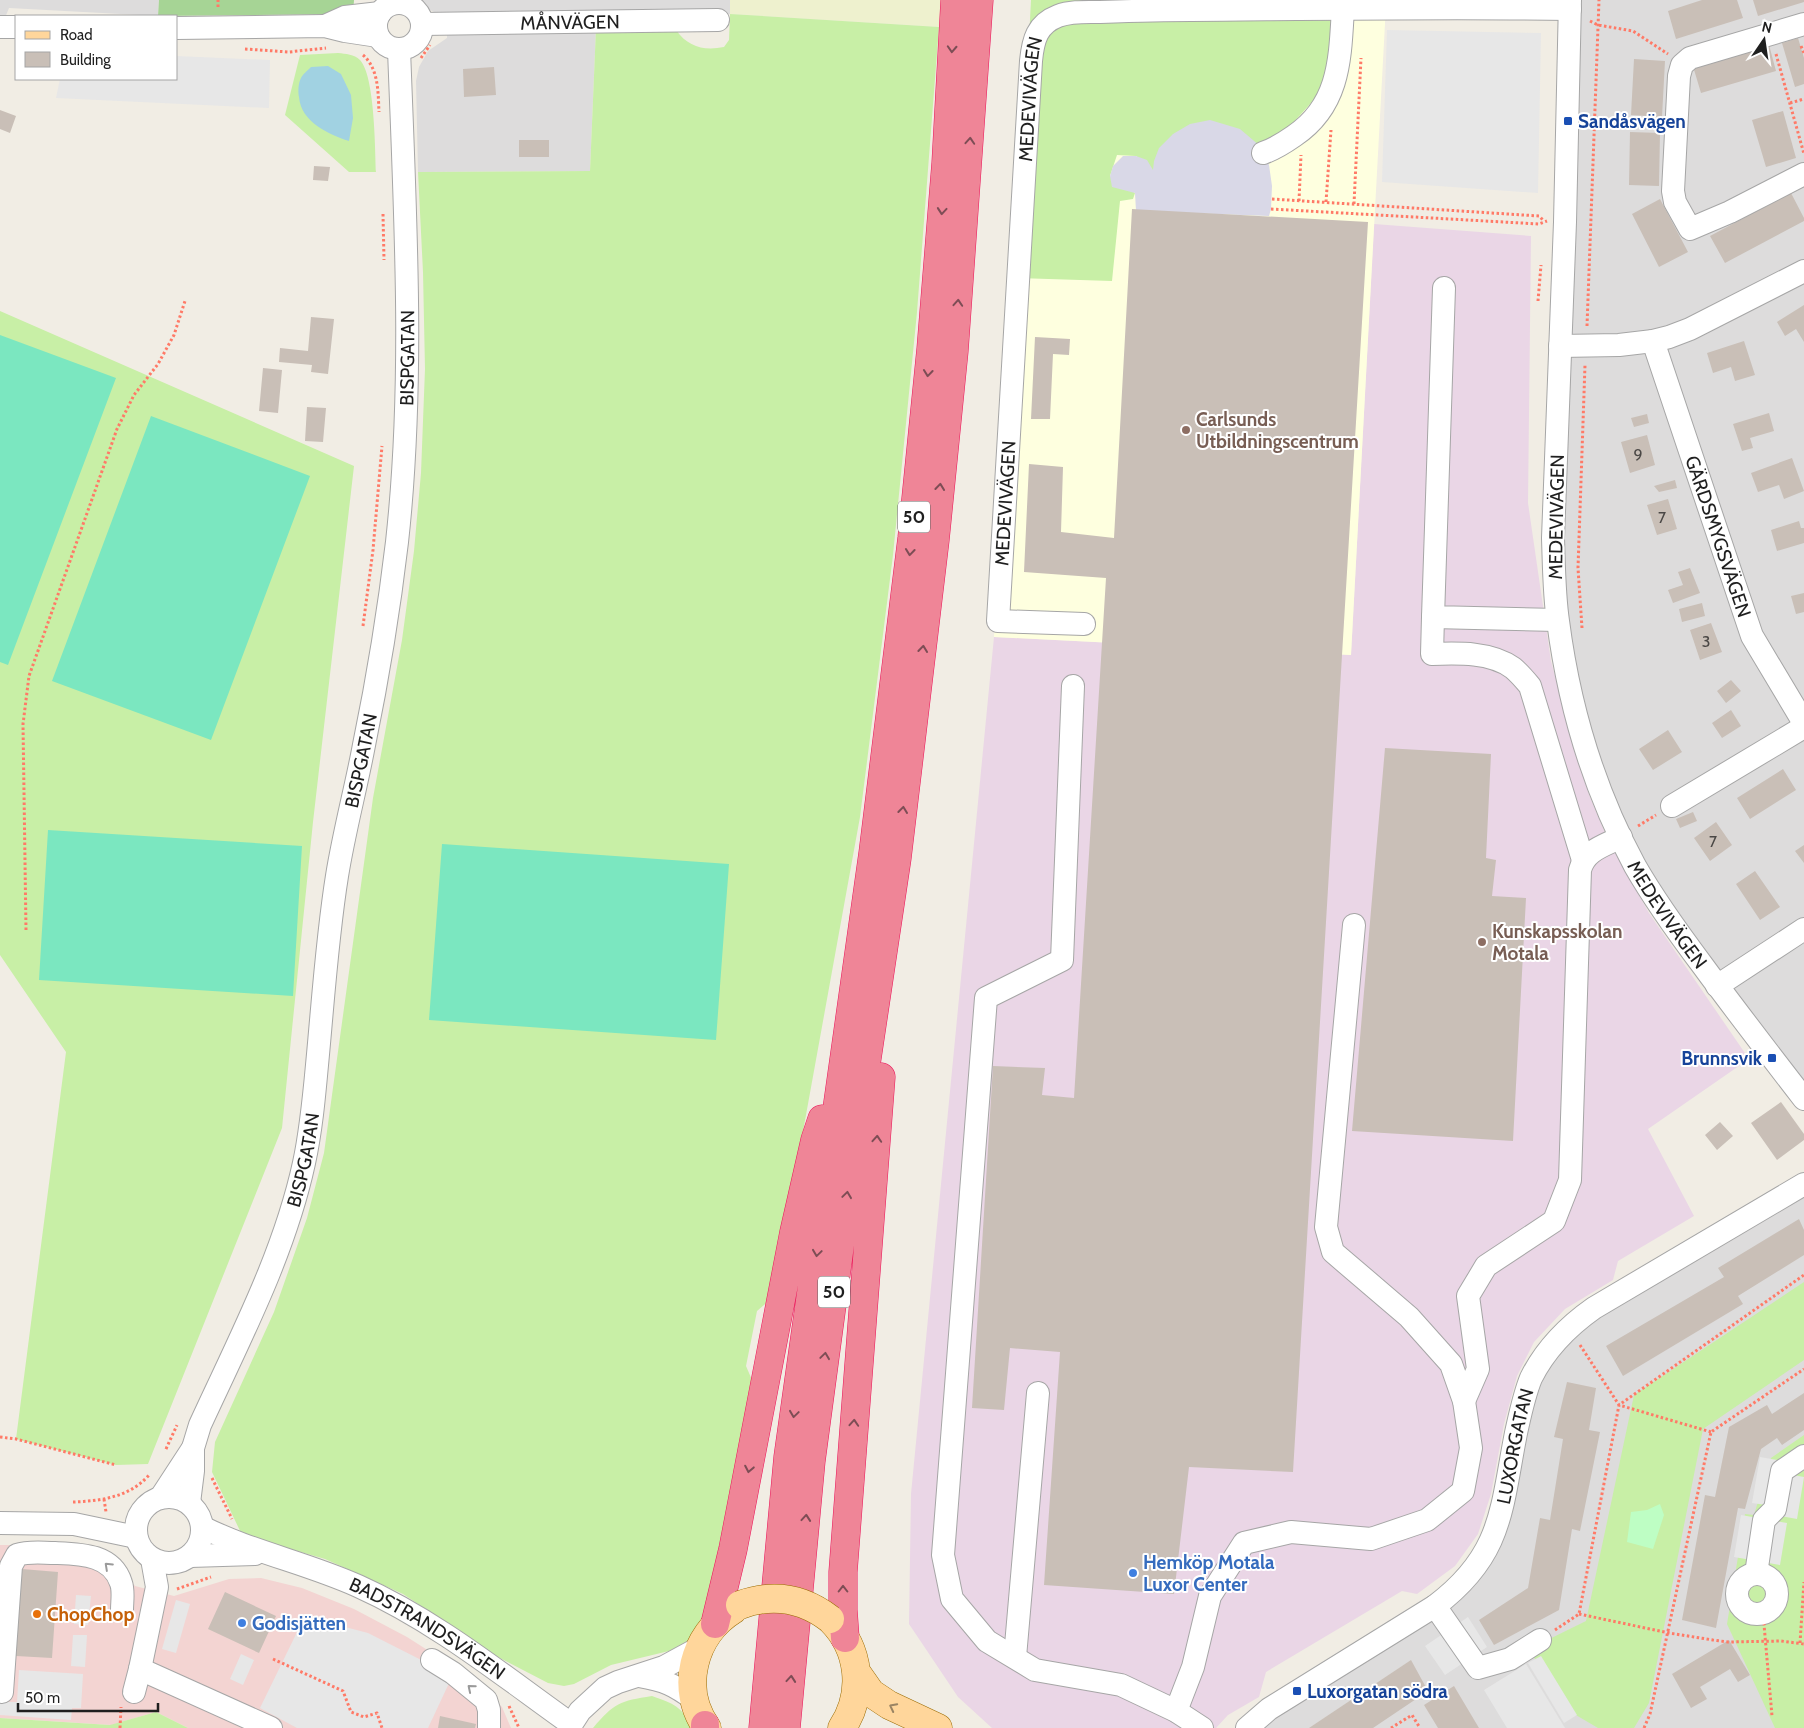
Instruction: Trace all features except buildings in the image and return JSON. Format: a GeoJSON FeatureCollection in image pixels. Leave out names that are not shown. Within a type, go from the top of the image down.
{"type":"FeatureCollection","features":[{"type":"Feature","properties":{"kind":"highway","name":"50"},"geometry":{"type":"LineString","coordinates":[[763,1728],[788,1457],[893,700],[917,488],[931,350],[945,173],[954,0]]}},
{"type":"Feature","properties":{"kind":"highway","name":"50"},"geometry":{"type":"LineString","coordinates":[[786,1728],[812,1452],[848,1185],[898,858],[934,550],[954,351],[979,0]]}},
{"type":"Feature","properties":{"kind":"highway"},"geometry":{"type":"LineString","coordinates":[[838,1628],[843,1610],[843,1572],[898,858]]}},
{"type":"Feature","properties":{"kind":"highway"},"geometry":{"type":"LineString","coordinates":[[715,1624],[732,1558],[794,1232],[815,1140],[848,1032]]}},
{"type":"Feature","properties":{"kind":"main road"},"geometry":{"type":"LineString","coordinates":[[706,1727],[695,1700],[692,1674],[699,1648],[715,1624],[731,1610],[740,1605],[766,1599],[793,1600],[812,1607],[838,1628],[853,1654],[857,1673],[855,1698],[850,1714],[842,1728]]}},
{"type":"Feature","properties":{"kind":"main road"},"geometry":{"type":"LineString","coordinates":[[857,1673],[871,1693],[889,1706],[938,1728]]}},
{"type":"Feature","properties":{"kind":"street","name":"MEDEVIVÄGEN"},"geometry":{"type":"LineString","coordinates":[[1084,624],[998,621],[1030,70],[1035,37],[1040,26],[1060,15],[1073,13],[1342,8],[1376,4],[1570,4],[1554,538],[1557,620],[1567,679],[1597,783],[1636,866],[1656,899],[1717,986],[1804,1099]]}},
{"type":"Feature","properties":{"kind":"street"},"geometry":{"type":"LineString","coordinates":[[325,26],[345,17],[392,5],[411,7],[416,11],[422,24],[418,38],[406,48],[390,47],[383,43],[378,36],[377,19],[392,5]]}},
{"type":"Feature","properties":{"kind":"street"},"geometry":{"type":"LineString","coordinates":[[1264,153],[1274,150],[1308,126],[1320,113],[1337,72],[1342,8]]}},
{"type":"Feature","properties":{"kind":"street","name":"MÅNVÄGEN"},"geometry":{"type":"LineString","coordinates":[[422,24],[718,20]]}},
{"type":"Feature","properties":{"kind":"street"},"geometry":{"type":"LineString","coordinates":[[1804,24],[1690,58],[1682,65],[1679,76],[1675,202],[1690,229],[1730,212],[1804,174]]}},
{"type":"Feature","properties":{"kind":"street"},"geometry":{"type":"LineString","coordinates":[[178,28],[325,26],[378,36]]}},
{"type":"Feature","properties":{"kind":"street"},"geometry":{"type":"LineString","coordinates":[[0,27],[15,27]]}},
{"type":"Feature","properties":{"kind":"street","name":"BISPGATAN"},"geometry":{"type":"LineString","coordinates":[[189,1503],[186,1468],[192,1448],[200,1425],[275,1259],[304,1163],[312,1117],[332,910],[344,837],[364,747],[385,631],[397,541],[404,463],[407,390],[406,237],[399,49]]}},
{"type":"Feature","properties":{"kind":"street"},"geometry":{"type":"LineString","coordinates":[[1560,346],[1653,341],[1690,329],[1804,271]]}},
{"type":"Feature","properties":{"kind":"street"},"geometry":{"type":"LineString","coordinates":[[1444,288],[1432,654],[1455,653],[1488,656],[1513,668],[1530,686],[1583,860]]}},
{"type":"Feature","properties":{"kind":"street","name":"GÄRDSMYGSVÄGEN"},"geometry":{"type":"LineString","coordinates":[[1653,341],[1752,636],[1804,723]]}},
{"type":"Feature","properties":{"kind":"street"},"geometry":{"type":"LineString","coordinates":[[1433,617],[1557,620]]}},
{"type":"Feature","properties":{"kind":"street"},"geometry":{"type":"LineString","coordinates":[[1073,686],[1062,960],[986,998],[944,1555],[952,1599],[987,1641],[1034,1670],[1121,1685],[1176,1711],[1202,1728]]}},
{"type":"Feature","properties":{"kind":"street"},"geometry":{"type":"LineString","coordinates":[[1672,806],[1804,727]]}},
{"type":"Feature","properties":{"kind":"street"},"geometry":{"type":"LineString","coordinates":[[1464,1401],[1478,1369],[1468,1296],[1486,1266],[1554,1221],[1570,1180],[1580,870],[1583,860],[1592,852],[1622,838]]}},
{"type":"Feature","properties":{"kind":"street"},"geometry":{"type":"LineString","coordinates":[[1176,1711],[1194,1667],[1210,1596],[1244,1543],[1291,1532],[1370,1540],[1427,1520],[1463,1491],[1471,1448],[1464,1401],[1451,1364],[1409,1317],[1332,1252],[1326,1227],[1354,925]]}},
{"type":"Feature","properties":{"kind":"street","name":"MEDEVIVÄGEN"},"geometry":{"type":"LineString","coordinates":[[1717,986],[1804,930]]}},
{"type":"Feature","properties":{"kind":"street","name":"LUXORGATAN"},"geometry":{"type":"LineString","coordinates":[[1247,1728],[1269,1709],[1435,1606],[1454,1592],[1471,1574],[1485,1554],[1501,1513],[1520,1417],[1531,1380],[1548,1349],[1568,1328],[1594,1308],[1804,1184]]}},
{"type":"Feature","properties":{"kind":"street"},"geometry":{"type":"LineString","coordinates":[[1015,1657],[1038,1393]]}},
{"type":"Feature","properties":{"kind":"street"},"geometry":{"type":"LineString","coordinates":[[1756,1574],[1764,1520],[1775,1509],[1782,1471],[1804,1456]]}},
{"type":"Feature","properties":{"kind":"street","name":"BISPGATAN"},"geometry":{"type":"LineString","coordinates":[[153,1502],[186,1468]]}},
{"type":"Feature","properties":{"kind":"street"},"geometry":{"type":"LineString","coordinates":[[0,1523],[74,1524],[107,1519],[125,1515],[171,1496],[189,1503],[200,1518],[202,1527],[200,1543],[172,1559],[157,1588],[134,1692]]}},
{"type":"Feature","properties":{"kind":"street"},"geometry":{"type":"LineString","coordinates":[[153,1502],[138,1516],[136,1537],[139,1546],[172,1559]]}},
{"type":"Feature","properties":{"kind":"street"},"geometry":{"type":"LineString","coordinates":[[74,1524],[136,1537]]}},
{"type":"Feature","properties":{"kind":"street","name":"BADSTRANDSVÄGEN"},"geometry":{"type":"LineString","coordinates":[[202,1527],[230,1547]]}},
{"type":"Feature","properties":{"kind":"street","name":"BADSTRANDSVÄGEN"},"geometry":{"type":"LineString","coordinates":[[172,1559],[230,1547],[271,1555],[317,1569],[395,1604],[448,1636],[570,1726]]}},
{"type":"Feature","properties":{"kind":"street"},"geometry":{"type":"LineString","coordinates":[[2,1692],[11,1566],[13,1558],[17,1555],[25,1552],[74,1554],[90,1556],[103,1561],[116,1573],[121,1583],[122,1610]]}},
{"type":"Feature","properties":{"kind":"street"},"geometry":{"type":"LineString","coordinates":[[1756,1574],[1768,1577],[1776,1587],[1777,1600],[1774,1606],[1763,1613],[1750,1612],[1744,1609],[1737,1597],[1739,1584],[1743,1579],[1756,1574]]}},
{"type":"Feature","properties":{"kind":"street"},"geometry":{"type":"LineString","coordinates":[[1435,1606],[1478,1668],[1510,1659],[1540,1640]]}},
{"type":"Feature","properties":{"kind":"street"},"geometry":{"type":"LineString","coordinates":[[570,1726],[580,1710],[605,1688],[664,1667],[699,1648]]}},
{"type":"Feature","properties":{"kind":"street"},"geometry":{"type":"LineString","coordinates":[[432,1660],[453,1673],[486,1700],[490,1710],[489,1728]]}},
{"type":"Feature","properties":{"kind":"street"},"geometry":{"type":"LineString","coordinates":[[140,1669],[271,1728]]}},
{"type":"Feature","properties":{"kind":"street"},"geometry":{"type":"LineString","coordinates":[[639,1676],[663,1680],[695,1700]]}},
{"type":"Feature","properties":{"kind":"path"},"geometry":{"type":"LineString","coordinates":[[1582,635],[1578,568],[1599,0]]}},
{"type":"Feature","properties":{"kind":"path"},"geometry":{"type":"LineString","coordinates":[[1598,25],[1632,31],[1682,65]]}},
{"type":"Feature","properties":{"kind":"path"},"geometry":{"type":"LineString","coordinates":[[1770,34],[1804,154]]}},
{"type":"Feature","properties":{"kind":"path"},"geometry":{"type":"LineString","coordinates":[[1340,48],[1362,49],[1354,204]]}},
{"type":"Feature","properties":{"kind":"path"},"geometry":{"type":"LineString","coordinates":[[356,51],[365,56],[375,74],[379,114]]}},
{"type":"Feature","properties":{"kind":"path"},"geometry":{"type":"LineString","coordinates":[[1790,103],[1804,99]]}},
{"type":"Feature","properties":{"kind":"path"},"geometry":{"type":"LineString","coordinates":[[1320,113],[1331,129],[1326,202]]}},
{"type":"Feature","properties":{"kind":"path"},"geometry":{"type":"LineString","coordinates":[[1294,136],[1302,156],[1299,201]]}},
{"type":"Feature","properties":{"kind":"path"},"geometry":{"type":"LineString","coordinates":[[1272,199],[1539,216],[1545,221],[1539,224],[1272,209]]}},
{"type":"Feature","properties":{"kind":"path"},"geometry":{"type":"LineString","coordinates":[[382,210],[384,263]]}},
{"type":"Feature","properties":{"kind":"path"},"geometry":{"type":"LineString","coordinates":[[26,930],[23,724],[29,676],[117,429],[134,395],[162,357],[174,334],[185,301]]}},
{"type":"Feature","properties":{"kind":"path"},"geometry":{"type":"LineString","coordinates":[[362,635],[373,550],[382,437]]}},
{"type":"Feature","properties":{"kind":"path"},"geometry":{"type":"LineString","coordinates":[[1540,1640],[1579,1614],[1619,1405],[1804,1275]]}},
{"type":"Feature","properties":{"kind":"path"},"geometry":{"type":"LineString","coordinates":[[1568,1328],[1619,1405],[1711,1432]]}},
{"type":"Feature","properties":{"kind":"path"},"geometry":{"type":"LineString","coordinates":[[1644,1728],[1650,1714],[1669,1633],[1711,1432],[1804,1368]]}},
{"type":"Feature","properties":{"kind":"path"},"geometry":{"type":"LineString","coordinates":[[157,1588],[173,1590],[230,1572],[230,1547],[234,1531],[232,1520],[214,1480],[207,1474],[162,1458],[180,1418]]}},
{"type":"Feature","properties":{"kind":"path"},"geometry":{"type":"LineString","coordinates":[[0,1437],[16,1439],[116,1466]]}},
{"type":"Feature","properties":{"kind":"path"},"geometry":{"type":"LineString","coordinates":[[107,1519],[104,1499],[126,1493],[140,1485],[154,1470]]}},
{"type":"Feature","properties":{"kind":"path"},"geometry":{"type":"LineString","coordinates":[[1579,1614],[1669,1633],[1728,1642],[1781,1641],[1802,1644],[1804,1582]]}},
{"type":"Feature","properties":{"kind":"path"},"geometry":{"type":"LineString","coordinates":[[1763,1613],[1772,1716]]}},
{"type":"Feature","properties":{"kind":"path"},"geometry":{"type":"LineString","coordinates":[[273,1659],[343,1691],[351,1712],[364,1717],[378,1713],[382,1728]]}},
{"type":"Feature","properties":{"kind":"path"},"geometry":{"type":"LineString","coordinates":[[508,1704],[519,1728]]}},
{"type":"Feature","properties":{"kind":"path"},"geometry":{"type":"LineString","coordinates":[[1392,1728],[1412,1715],[1420,1728]]}},
{"type":"Feature","properties":{"kind":"shaded area"},"geometry":{"type":"Polygon","coordinates":[[[0,0],[159,0],[158,15],[9,8],[0,30],[0,0]]]}},
{"type":"Feature","properties":{"kind":"shaded area"},"geometry":{"type":"Polygon","coordinates":[[[422,0],[730,0],[730,14],[444,17],[428,9],[422,0]]]}},
{"type":"Feature","properties":{"kind":"shaded area"},"geometry":{"type":"Polygon","coordinates":[[[730,0],[941,0],[939,27],[730,14],[730,0]]]}},
{"type":"Feature","properties":{"kind":"shaded area","name":"Brunnsvik"},"geometry":{"type":"Polygon","coordinates":[[[1572,0],[1804,0],[1804,1098],[1621,839],[1562,657],[1572,0]]]}},
{"type":"Feature","properties":{"kind":"shaded area","name":"Carlsunds Utbildningscentrum"},"geometry":{"type":"Polygon","coordinates":[[[1386,5],[1351,655],[994,637],[1034,52],[1386,5]]]}},
{"type":"Feature","properties":{"kind":"shaded area"},"geometry":{"type":"Polygon","coordinates":[[[596,28],[590,171],[418,172],[416,81],[419,67],[428,51],[447,38],[447,33],[596,28]]]}},
{"type":"Feature","properties":{"kind":"shaded area"},"geometry":{"type":"Polygon","coordinates":[[[1387,30],[1541,33],[1538,193],[1382,182],[1387,30]]]}},
{"type":"Feature","properties":{"kind":"shaded area"},"geometry":{"type":"Polygon","coordinates":[[[178,56],[270,60],[269,108],[56,98],[60,80],[178,80],[178,56]]]}},
{"type":"Feature","properties":{"kind":"shaded area"},"geometry":{"type":"Polygon","coordinates":[[[1210,120],[1240,129],[1260,146],[1269,165],[1272,186],[1269,216],[1136,211],[1135,193],[1112,187],[1110,176],[1113,166],[1123,156],[1136,156],[1147,160],[1153,170],[1159,148],[1173,134],[1190,124],[1210,120]]]}},
{"type":"Feature","properties":{"kind":"shaded area"},"geometry":{"type":"Polygon","coordinates":[[[1374,224],[1531,236],[1528,503],[1551,661],[1575,751],[1590,797],[1609,842],[1649,913],[1749,1059],[1648,1129],[1694,1216],[1618,1261],[1613,1280],[1565,1309],[1534,1342],[1517,1376],[1504,1424],[1491,1494],[1478,1534],[1455,1566],[1417,1594],[1402,1591],[1266,1672],[1259,1697],[1228,1715],[1216,1728],[992,1728],[958,1697],[909,1624],[911,1494],[994,637],[1351,655],[1374,224]]]}},
{"type":"Feature","properties":{"kind":"shaded area"},"geometry":{"type":"Polygon","coordinates":[[[1804,1183],[1804,1728],[1245,1728],[1473,1569],[1542,1354],[1804,1183]]]}},
{"type":"Feature","properties":{"kind":"shaded area"},"geometry":{"type":"Polygon","coordinates":[[[1760,1457],[1795,1463],[1793,1475],[1804,1477],[1797,1519],[1765,1513],[1766,1505],[1752,1503],[1760,1457]]]}},
{"type":"Feature","properties":{"kind":"shaded area"},"geometry":{"type":"Polygon","coordinates":[[[1741,1515],[1787,1523],[1780,1565],[1734,1557],[1741,1515]]]}},
{"type":"Feature","properties":{"kind":"shaded area"},"geometry":{"type":"Polygon","coordinates":[[[0,1545],[54,1545],[105,1552],[135,1586],[174,1596],[229,1579],[261,1578],[302,1588],[354,1609],[407,1637],[454,1667],[482,1688],[502,1707],[511,1728],[188,1728],[156,1712],[111,1725],[0,1718],[0,1545]]]}},
{"type":"Feature","properties":{"kind":"shaded area"},"geometry":{"type":"Polygon","coordinates":[[[76,1595],[91,1596],[88,1625],[74,1624],[76,1595]]]}},
{"type":"Feature","properties":{"kind":"shaded area"},"geometry":{"type":"Polygon","coordinates":[[[176,1600],[190,1604],[176,1653],[162,1649],[176,1600]]]}},
{"type":"Feature","properties":{"kind":"shaded area"},"geometry":{"type":"Polygon","coordinates":[[[1468,1617],[1487,1647],[1445,1675],[1425,1646],[1468,1617]]]}},
{"type":"Feature","properties":{"kind":"shaded area"},"geometry":{"type":"Polygon","coordinates":[[[326,1622],[368,1633],[437,1668],[451,1679],[428,1728],[297,1728],[260,1708],[300,1626],[326,1622]]]}},
{"type":"Feature","properties":{"kind":"shaded area"},"geometry":{"type":"Polygon","coordinates":[[[73,1635],[87,1635],[85,1667],[71,1666],[73,1635]]]}},
{"type":"Feature","properties":{"kind":"shaded area"},"geometry":{"type":"Polygon","coordinates":[[[241,1654],[254,1660],[243,1685],[230,1679],[241,1654]]]}},
{"type":"Feature","properties":{"kind":"shaded area"},"geometry":{"type":"Polygon","coordinates":[[[1541,1656],[1577,1715],[1564,1723],[1528,1663],[1541,1656]]]}},
{"type":"Feature","properties":{"kind":"shaded area"},"geometry":{"type":"Polygon","coordinates":[[[1526,1664],[1565,1728],[1507,1728],[1484,1690],[1526,1664]]]}},
{"type":"Feature","properties":{"kind":"shaded area"},"geometry":{"type":"Polygon","coordinates":[[[19,1670],[83,1674],[81,1708],[72,1708],[71,1720],[0,1715],[0,1702],[17,1702],[19,1670]]]}},
{"type":"Feature","properties":{"kind":"green space"},"geometry":{"type":"Polygon","coordinates":[[[159,0],[354,0],[353,14],[158,15],[159,0]]]}},
{"type":"Feature","properties":{"kind":"green space"},"geometry":{"type":"Polygon","coordinates":[[[1031,0],[1372,0],[1335,21],[1321,92],[1292,124],[1260,146],[1153,171],[1136,156],[1117,155],[1110,176],[1135,193],[1133,199],[1120,201],[1112,281],[1017,278],[1031,0]]]}},
{"type":"Feature","properties":{"kind":"green space"},"geometry":{"type":"Polygon","coordinates":[[[730,14],[939,27],[917,312],[893,555],[860,817],[773,1297],[757,1311],[746,1366],[755,1387],[716,1589],[698,1631],[686,1642],[669,1651],[611,1665],[574,1684],[564,1686],[548,1683],[496,1656],[403,1594],[325,1559],[242,1535],[212,1472],[215,1442],[274,1312],[307,1218],[324,1153],[373,798],[402,640],[414,551],[421,473],[425,369],[418,172],[590,171],[596,28],[676,30],[691,44],[703,48],[717,48],[724,47],[729,40],[730,14]]]}},
{"type":"Feature","properties":{"kind":"green space"},"geometry":{"type":"Polygon","coordinates":[[[338,53],[355,57],[360,60],[365,68],[369,81],[373,113],[376,172],[349,172],[285,115],[300,55],[338,53]]]}},
{"type":"Feature","properties":{"kind":"green space"},"geometry":{"type":"Polygon","coordinates":[[[0,311],[354,466],[313,822],[282,1128],[148,1464],[116,1465],[16,1439],[66,1052],[0,955],[0,311]]]}},
{"type":"Feature","properties":{"kind":"green space"},"geometry":{"type":"Polygon","coordinates":[[[0,335],[116,378],[8,665],[0,662],[0,335]]]}},
{"type":"Feature","properties":{"kind":"green space"},"geometry":{"type":"Polygon","coordinates":[[[151,416],[310,476],[211,740],[52,681],[151,416]]]}},
{"type":"Feature","properties":{"kind":"green space"},"geometry":{"type":"Polygon","coordinates":[[[48,830],[302,846],[293,996],[39,980],[48,830]]]}},
{"type":"Feature","properties":{"kind":"green space"},"geometry":{"type":"Polygon","coordinates":[[[442,844],[729,864],[716,1040],[429,1020],[442,844]]]}},
{"type":"Feature","properties":{"kind":"green space"},"geometry":{"type":"Polygon","coordinates":[[[1804,1282],[1804,1360],[1703,1429],[1649,1703],[1634,1728],[1598,1728],[1564,1708],[1529,1649],[1586,1621],[1634,1395],[1804,1282]]]}},
{"type":"Feature","properties":{"kind":"green space"},"geometry":{"type":"Polygon","coordinates":[[[1804,1435],[1804,1728],[1775,1728],[1727,1624],[1745,1514],[1754,1515],[1771,1458],[1804,1435]]]}},
{"type":"Feature","properties":{"kind":"green space"},"geometry":{"type":"Polygon","coordinates":[[[1660,1504],[1664,1515],[1653,1549],[1627,1542],[1631,1512],[1647,1510],[1660,1504]]]}},
{"type":"Feature","properties":{"kind":"green space"},"geometry":{"type":"Polygon","coordinates":[[[652,1696],[666,1701],[681,1710],[692,1728],[593,1728],[618,1704],[652,1696]]]}},
{"type":"Feature","properties":{"kind":"green space"},"geometry":{"type":"Polygon","coordinates":[[[156,1712],[188,1728],[0,1728],[0,1718],[110,1725],[156,1712]]]}},
{"type":"Feature","properties":{"kind":"water"},"geometry":{"type":"Polygon","coordinates":[[[328,66],[341,74],[351,95],[353,118],[349,141],[324,131],[317,126],[310,120],[301,106],[298,90],[302,77],[311,67],[328,66]]]}},
{"type":"Feature","properties":{"kind":"place","name":"Sandåsvägen"},"geometry":{"type":"Point","coordinates":[1568,121]}},
{"type":"Feature","properties":{"kind":"place","name":"Carlsunds Utbildningscentrum"},"geometry":{"type":"Point","coordinates":[1186,430]}},
{"type":"Feature","properties":{"kind":"place","name":"Kunskapsskolan Motala"},"geometry":{"type":"Point","coordinates":[1482,942]}},
{"type":"Feature","properties":{"kind":"place","name":"Brunnsvik"},"geometry":{"type":"Point","coordinates":[1772,1058]}},
{"type":"Feature","properties":{"kind":"place","name":"Hemköp Motala Luxor Center"},"geometry":{"type":"Point","coordinates":[1133,1573]}},
{"type":"Feature","properties":{"kind":"place","name":"ChopChop"},"geometry":{"type":"Point","coordinates":[37,1614]}},
{"type":"Feature","properties":{"kind":"place","name":"Godisjätten"},"geometry":{"type":"Point","coordinates":[242,1623]}},
{"type":"Feature","properties":{"kind":"place","name":"Luxorgatan södra"},"geometry":{"type":"Point","coordinates":[1297,1691]}}]}
